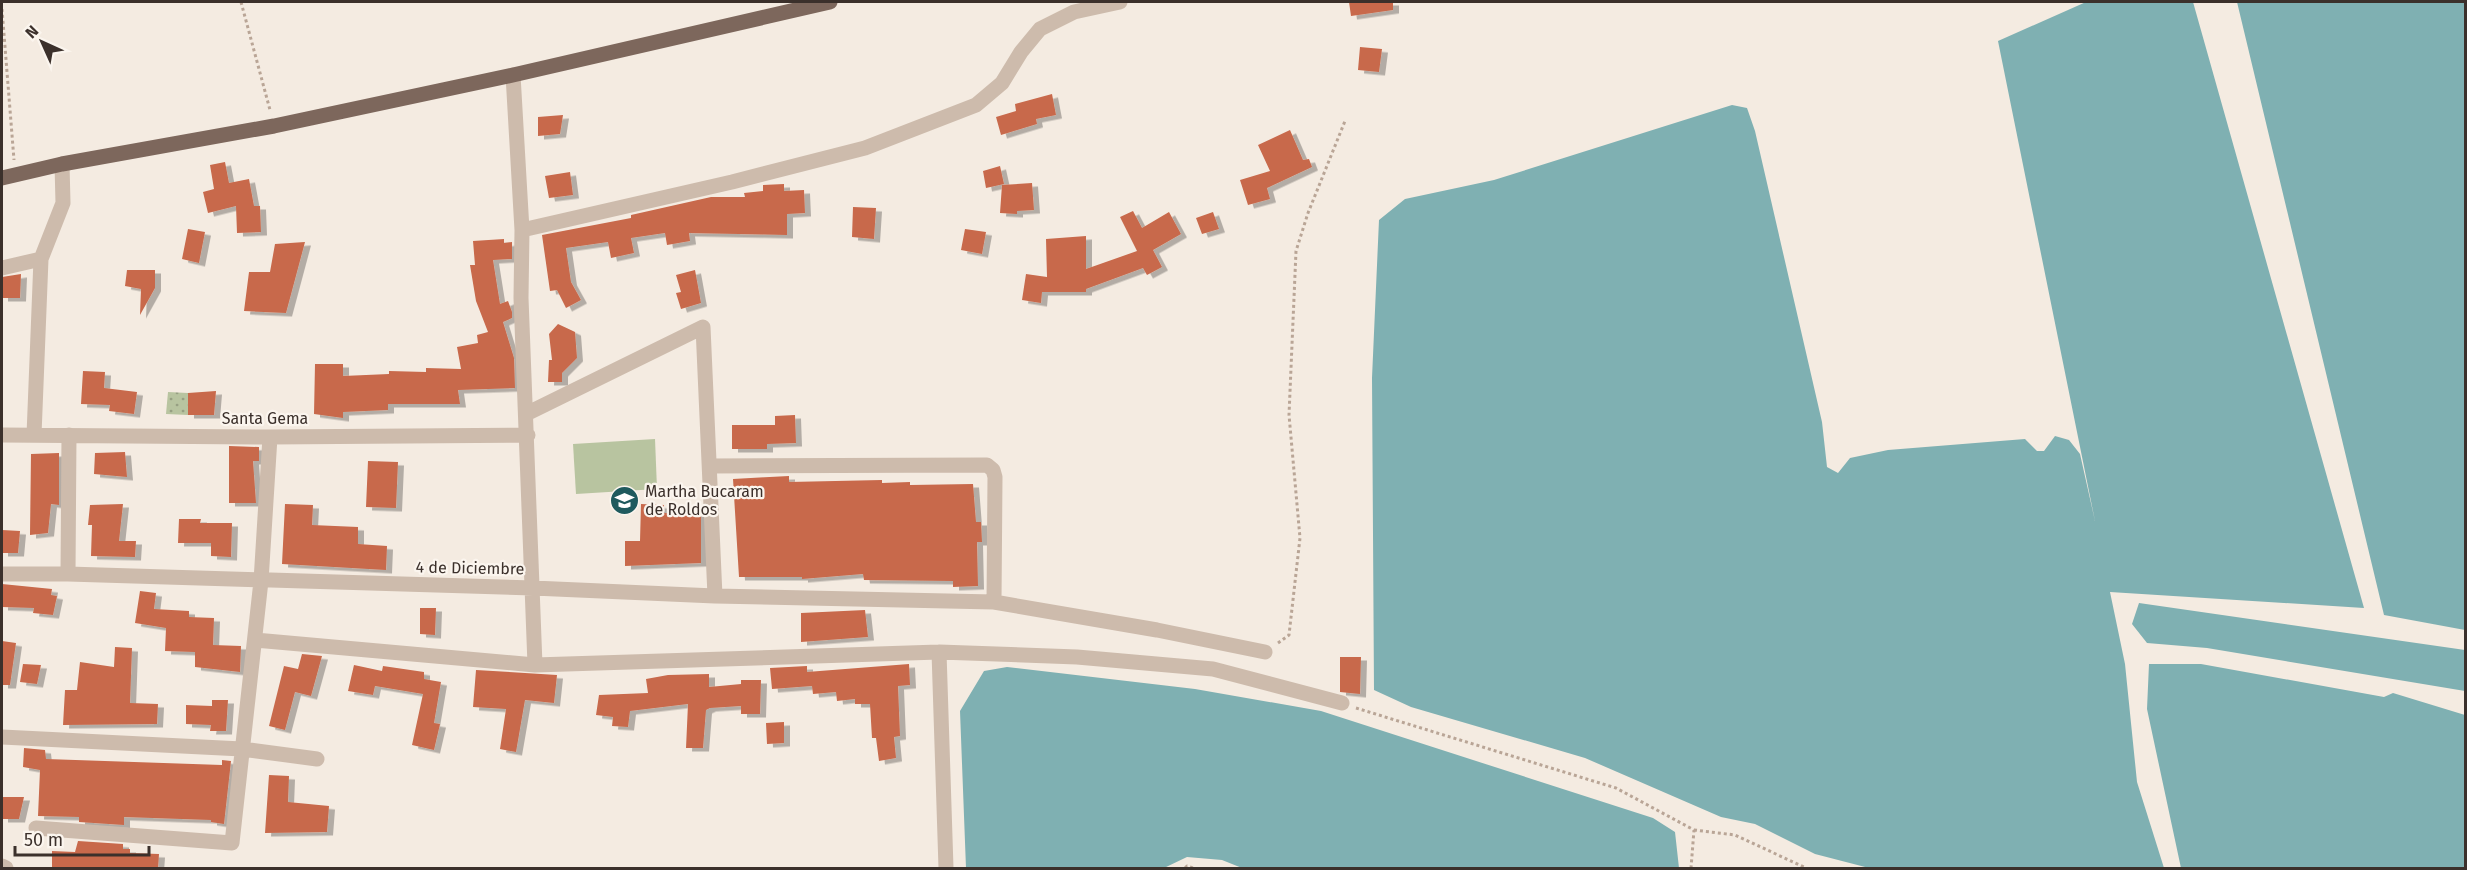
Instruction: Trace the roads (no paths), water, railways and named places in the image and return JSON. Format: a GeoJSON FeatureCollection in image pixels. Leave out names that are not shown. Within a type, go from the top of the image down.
{"type":"FeatureCollection","features":[{"type":"Feature","properties":{"kind":"main road"},"geometry":{"type":"LineString","coordinates":[[2,178],[62,164],[274,126],[513,75],[830,2]]}},
{"type":"Feature","properties":{"kind":"street"},"geometry":{"type":"LineString","coordinates":[[522,230],[732,182],[865,148],[976,105],[1002,83],[1040,29],[1074,12],[1120,2]]}},
{"type":"Feature","properties":{"kind":"street","name":"4 de Diciembre"},"geometry":{"type":"LineString","coordinates":[[2,574],[533,588],[521,298],[522,230],[513,75]]}},
{"type":"Feature","properties":{"kind":"street"},"geometry":{"type":"LineString","coordinates":[[34,435],[41,259],[63,203],[62,164]]}},
{"type":"Feature","properties":{"kind":"street"},"geometry":{"type":"LineString","coordinates":[[2,268],[41,259]]}},
{"type":"Feature","properties":{"kind":"street"},"geometry":{"type":"LineString","coordinates":[[526,414],[703,327],[715,596]]}},
{"type":"Feature","properties":{"kind":"street","name":"Santa Gema"},"geometry":{"type":"LineString","coordinates":[[2,435],[270,437],[528,435]]}},
{"type":"Feature","properties":{"kind":"street"},"geometry":{"type":"LineString","coordinates":[[68,574],[69,435]]}},
{"type":"Feature","properties":{"kind":"street"},"geometry":{"type":"LineString","coordinates":[[36,828],[232,843],[261,581],[270,437]]}},
{"type":"Feature","properties":{"kind":"street"},"geometry":{"type":"LineString","coordinates":[[711,466],[987,465],[995,477],[994,602]]}},
{"type":"Feature","properties":{"kind":"street"},"geometry":{"type":"LineString","coordinates":[[535,665],[533,588],[715,596],[994,602],[1157,630],[1265,652]]}},
{"type":"Feature","properties":{"kind":"street"},"geometry":{"type":"LineString","coordinates":[[255,640],[535,665],[939,652],[1077,657],[1214,669],[1342,703]]}},
{"type":"Feature","properties":{"kind":"street"},"geometry":{"type":"LineString","coordinates":[[939,652],[946,868]]}},
{"type":"Feature","properties":{"kind":"street"},"geometry":{"type":"LineString","coordinates":[[2,737],[242,749],[318,759]]}},
{"type":"Feature","properties":{"kind":"street"},"geometry":{"type":"LineString","coordinates":[[2,866],[6,868]]}},
{"type":"Feature","properties":{"kind":"water"},"geometry":{"type":"Polygon","coordinates":[[[2086,2],[2193,2],[2364,608],[2110,592],[2125,664],[2137,782],[2164,868],[1869,868],[1815,854],[1755,824],[1721,817],[1585,758],[1411,707],[1374,690],[1372,378],[1379,220],[1405,199],[1494,180],[1732,105],[1747,108],[1755,131],[1822,422],[1827,467],[1838,473],[1850,458],[1888,450],[2025,439],[2037,451],[2044,451],[2055,436],[2069,440],[2080,454],[2095,521],[1998,41],[2086,2]]]}},
{"type":"Feature","properties":{"kind":"water"},"geometry":{"type":"Polygon","coordinates":[[[2237,2],[2465,2],[2465,630],[2384,615],[2237,2]]]}},
{"type":"Feature","properties":{"kind":"water"},"geometry":{"type":"Polygon","coordinates":[[[2139,603],[2465,650],[2465,691],[2207,648],[2147,643],[2132,624],[2139,603]]]}},
{"type":"Feature","properties":{"kind":"water"},"geometry":{"type":"Polygon","coordinates":[[[2149,664],[2201,664],[2384,697],[2393,693],[2465,715],[2465,868],[2181,868],[2147,709],[2149,664]]]}},
{"type":"Feature","properties":{"kind":"water"},"geometry":{"type":"Polygon","coordinates":[[[1007,667],[1195,689],[1321,711],[1653,818],[1675,832],[1679,868],[1242,868],[1222,860],[1187,857],[1164,868],[966,868],[960,711],[984,671],[1007,667]]]}},
{"type":"Feature","properties":{"kind":"place","name":"Martha Bucaram de Roldos"},"geometry":{"type":"Point","coordinates":[624,500]}}]}
